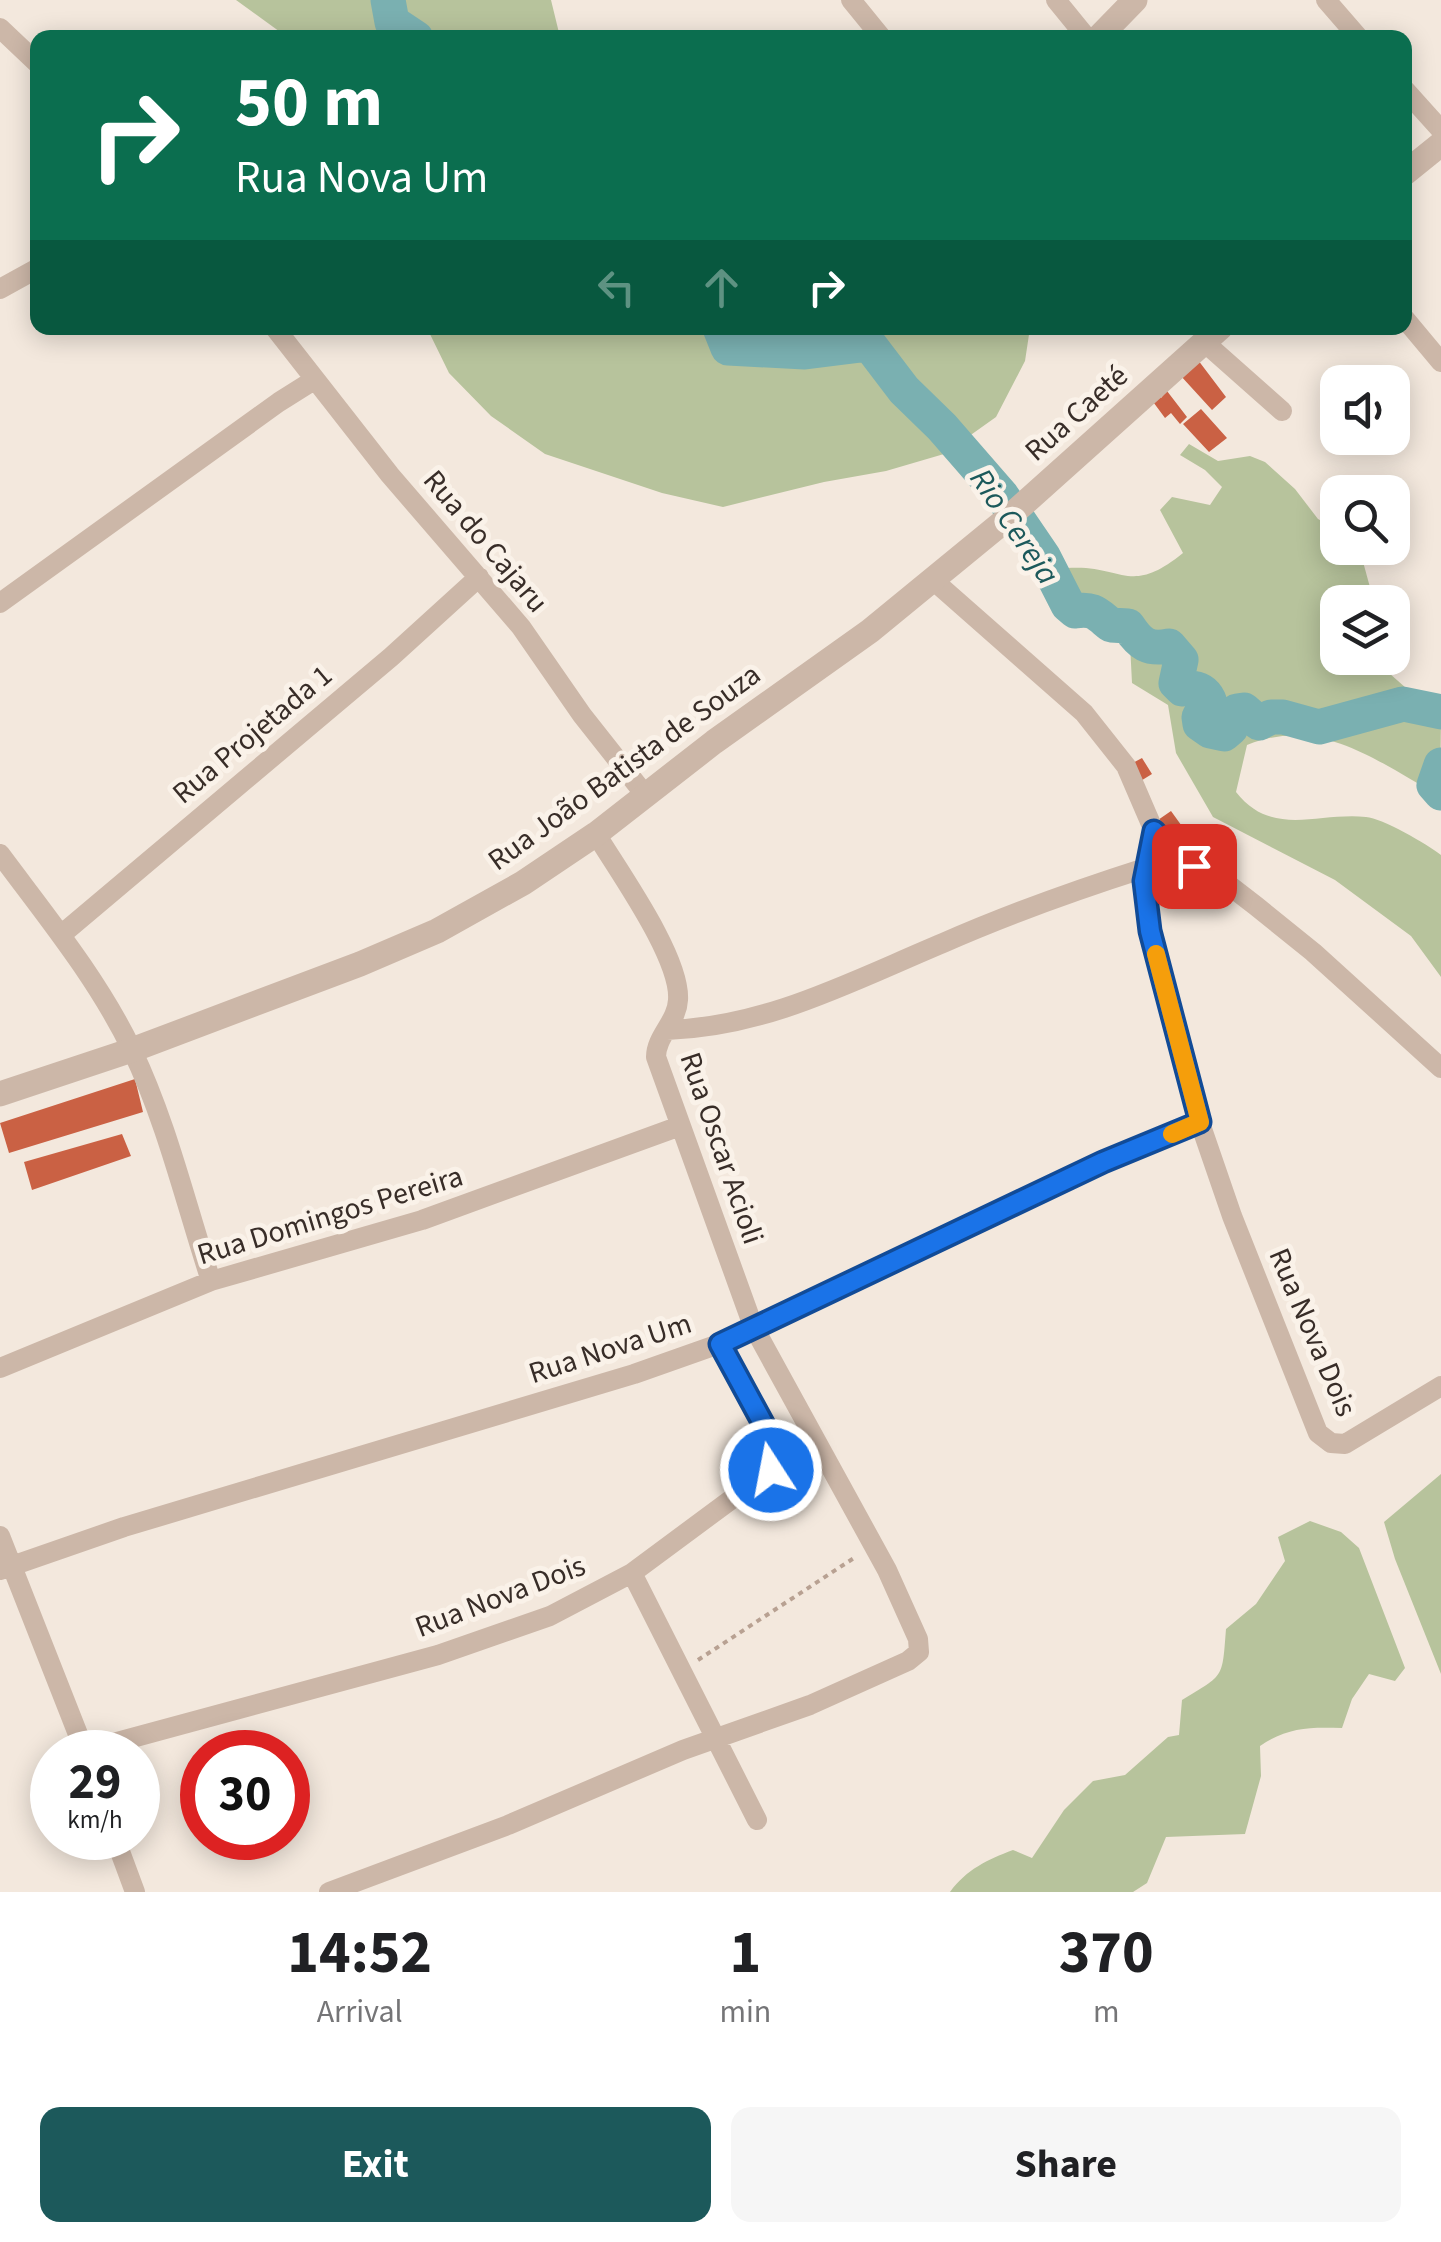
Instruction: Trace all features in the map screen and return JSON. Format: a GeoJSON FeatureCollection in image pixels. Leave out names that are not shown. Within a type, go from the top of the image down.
{"type":"FeatureCollection","features":[{"type":"Feature","properties":{"kind":"street"},"geometry":{"type":"LineString","coordinates":[[852,0],[876,30]]}},
{"type":"Feature","properties":{"kind":"street"},"geometry":{"type":"LineString","coordinates":[[1056,0],[1080,30]]}},
{"type":"Feature","properties":{"kind":"street"},"geometry":{"type":"LineString","coordinates":[[1106,30],[1135,0]]}},
{"type":"Feature","properties":{"kind":"street"},"geometry":{"type":"LineString","coordinates":[[1326,0],[1352,30]]}},
{"type":"Feature","properties":{"kind":"street"},"geometry":{"type":"LineString","coordinates":[[0,28],[30,56]]}},
{"type":"Feature","properties":{"kind":"street"},"geometry":{"type":"LineString","coordinates":[[1412,98],[1441,130]]}},
{"type":"Feature","properties":{"kind":"street"},"geometry":{"type":"LineString","coordinates":[[1412,168],[1441,144]]}},
{"type":"Feature","properties":{"kind":"street"},"geometry":{"type":"LineString","coordinates":[[0,289],[30,272]]}},
{"type":"Feature","properties":{"kind":"street"},"geometry":{"type":"LineString","coordinates":[[1412,327],[1441,362]]}},
{"type":"Feature","properties":{"kind":"street","name":"Rua do Cajaru"},"geometry":{"type":"LineString","coordinates":[[281,335],[314,380],[521,627],[582,715],[646,796]]}},
{"type":"Feature","properties":{"kind":"street","name":"Rua Caeté"},"geometry":{"type":"LineString","coordinates":[[1015,512],[1202,335]]}},
{"type":"Feature","properties":{"kind":"street"},"geometry":{"type":"LineString","coordinates":[[1208,335],[1282,412]]}},
{"type":"Feature","properties":{"kind":"street"},"geometry":{"type":"LineString","coordinates":[[0,603],[314,380]]}},
{"type":"Feature","properties":{"kind":"street","name":"Rua João Batista de Souza"},"geometry":{"type":"LineString","coordinates":[[0,1094],[132,1050],[360,964],[437,930],[523,883],[596,834],[714,742],[870,631],[1015,512]]}},
{"type":"Feature","properties":{"kind":"street","name":"Rua Projetada 1"},"geometry":{"type":"LineString","coordinates":[[61,935],[392,656],[478,577]]}},
{"type":"Feature","properties":{"kind":"street"},"geometry":{"type":"LineString","coordinates":[[933,580],[1084,712],[1126,766],[1154,831],[1171,850],[1256,906],[1441,1068]]}},
{"type":"Feature","properties":{"kind":"street"},"geometry":{"type":"LineString","coordinates":[[1154,831],[1145,868],[1146,899],[1154,948],[1200,1122]]}},
{"type":"Feature","properties":{"kind":"street","name":"Rua Oscar Acioli"},"geometry":{"type":"LineString","coordinates":[[596,834],[646,915],[674,972],[678,1001],[658,1042],[656,1057],[753,1326],[873,1544],[920,1652],[828,1698],[716,1738]]}},
{"type":"Feature","properties":{"kind":"street"},"geometry":{"type":"LineString","coordinates":[[0,854],[61,935],[132,1050],[211,1281]]}},
{"type":"Feature","properties":{"kind":"street"},"geometry":{"type":"LineString","coordinates":[[667,1030],[708,1028],[811,1000],[1019,911],[1145,868]]}},
{"type":"Feature","properties":{"kind":"street","name":"Rua Nova Um"},"geometry":{"type":"LineString","coordinates":[[6,1567],[124,1527],[634,1374],[720,1344],[1103,1162],[1200,1122]]}},
{"type":"Feature","properties":{"kind":"street","name":"Rua Nova Dois"},"geometry":{"type":"LineString","coordinates":[[1200,1122],[1232,1216],[1318,1433],[1331,1443],[1345,1444],[1441,1386]]}},
{"type":"Feature","properties":{"kind":"street","name":"Rua Domingos Pereira"},"geometry":{"type":"LineString","coordinates":[[0,1368],[211,1281],[422,1220],[680,1126]]}},
{"type":"Feature","properties":{"kind":"street","name":"Rua Nova Dois"},"geometry":{"type":"LineString","coordinates":[[160,1731],[456,1649],[550,1616],[632,1573],[771,1470],[775,1452],[771,1438],[720,1344]]}},
{"type":"Feature","properties":{"kind":"street"},"geometry":{"type":"LineString","coordinates":[[0,1536],[6,1567],[76,1730]]}},
{"type":"Feature","properties":{"kind":"street"},"geometry":{"type":"LineString","coordinates":[[632,1573],[757,1820]]}},
{"type":"Feature","properties":{"kind":"street"},"geometry":{"type":"LineString","coordinates":[[330,1892],[508,1825],[716,1738]]}},
{"type":"Feature","properties":{"kind":"street"},"geometry":{"type":"LineString","coordinates":[[123,1860],[134,1892]]}},
{"type":"Feature","properties":{"kind":"path"},"geometry":{"type":"LineString","coordinates":[[681,1670],[778,1611],[873,1544]]}},
{"type":"Feature","properties":{"kind":"green space"},"geometry":{"type":"Polygon","coordinates":[[[236,0],[551,0],[558,30],[277,30],[236,0]]]}},
{"type":"Feature","properties":{"kind":"green space"},"geometry":{"type":"Polygon","coordinates":[[[430,335],[1029,335],[1025,361],[996,417],[944,454],[886,471],[723,507],[662,493],[545,454],[491,416],[449,373],[430,335]]]}},
{"type":"Feature","properties":{"kind":"green space"},"geometry":{"type":"Polygon","coordinates":[[[1189,444],[1218,461],[1250,456],[1265,462],[1295,489],[1320,520],[1320,565],[1364,565],[1369,585],[1320,585],[1320,675],[1391,675],[1441,719],[1440,796],[1348,746],[1300,736],[1274,737],[1247,745],[1236,792],[1250,806],[1280,819],[1373,818],[1441,855],[1441,977],[1411,936],[1335,880],[1213,817],[1176,753],[1168,705],[1132,683],[1130,644],[1101,622],[1063,612],[1037,560],[1038,547],[1057,553],[1067,568],[1137,576],[1165,566],[1183,553],[1160,510],[1172,497],[1210,505],[1222,487],[1205,470],[1180,455],[1189,444]]]}},
{"type":"Feature","properties":{"kind":"green space"},"geometry":{"type":"Polygon","coordinates":[[[1441,1474],[1441,1674],[1384,1522],[1441,1474]]]}},
{"type":"Feature","properties":{"kind":"green space"},"geometry":{"type":"Polygon","coordinates":[[[1310,1521],[1341,1532],[1359,1548],[1405,1668],[1395,1681],[1369,1674],[1352,1699],[1342,1728],[1299,1729],[1260,1746],[1261,1776],[1245,1834],[1166,1837],[1147,1883],[1133,1892],[950,1892],[971,1871],[1013,1850],[1032,1858],[1064,1810],[1093,1781],[1125,1775],[1168,1737],[1179,1735],[1182,1700],[1219,1674],[1226,1629],[1256,1604],[1285,1561],[1278,1537],[1310,1521]]]}},
{"type":"Feature","properties":{"kind":"building"},"geometry":{"type":"Polygon","coordinates":[[[1198,360],[1226,397],[1212,410],[1180,375],[1198,360]]]}},
{"type":"Feature","properties":{"kind":"building"},"geometry":{"type":"Polygon","coordinates":[[[1156,389],[1161,398],[1167,391],[1187,417],[1180,424],[1171,413],[1165,418],[1148,395],[1156,389]]]}},
{"type":"Feature","properties":{"kind":"building"},"geometry":{"type":"Polygon","coordinates":[[[1201,409],[1227,438],[1209,452],[1183,424],[1201,409]]]}},
{"type":"Feature","properties":{"kind":"building"},"geometry":{"type":"Polygon","coordinates":[[[1142,758],[1152,774],[1139,782],[1129,765],[1142,758]]]}},
{"type":"Feature","properties":{"kind":"building"},"geometry":{"type":"Polygon","coordinates":[[[1171,811],[1184,829],[1170,837],[1158,820],[1171,811]]]}},
{"type":"Feature","properties":{"kind":"building"},"geometry":{"type":"Polygon","coordinates":[[[135,1079],[143,1112],[9,1153],[0,1123],[135,1079]]]}},
{"type":"Feature","properties":{"kind":"building"},"geometry":{"type":"Polygon","coordinates":[[[122,1134],[131,1156],[32,1190],[24,1162],[122,1134]]]}},
{"type":"Feature","properties":{"kind":"waterway","name":"Rio Cereja"},"geometry":{"type":"LineString","coordinates":[[388,0],[392,22],[404,30]]}},
{"type":"Feature","properties":{"kind":"waterway","name":"Rio Cereja"},"geometry":{"type":"LineString","coordinates":[[723,335],[728,348],[805,352],[869,344],[904,390],[1002,496],[1043,556],[1068,605],[1075,611],[1095,613],[1111,625],[1128,626],[1145,644],[1169,646],[1181,660],[1176,683],[1182,689],[1201,691],[1209,700],[1199,717],[1200,724],[1210,731],[1224,734],[1231,728],[1237,711],[1244,710],[1259,723],[1283,717],[1319,727],[1403,704],[1441,712]]}},
{"type":"Feature","properties":{"kind":"waterway","name":"Rio Cereja"},"geometry":{"type":"LineString","coordinates":[[1441,765],[1434,785],[1441,793]]}},
{"type":"Feature","properties":{"kind":"slow traffic"},"geometry":{"type":"LineString","coordinates":[[1156,954],[1200,1122],[1172,1134]]}},
{"type":"Feature","properties":{"kind":"route"},"geometry":{"type":"LineString","coordinates":[[771,1470],[775,1452],[771,1438],[720,1344],[1103,1162],[1200,1122],[1150,931],[1144,881],[1154,831],[1171,850],[1194,866]]}}]}
